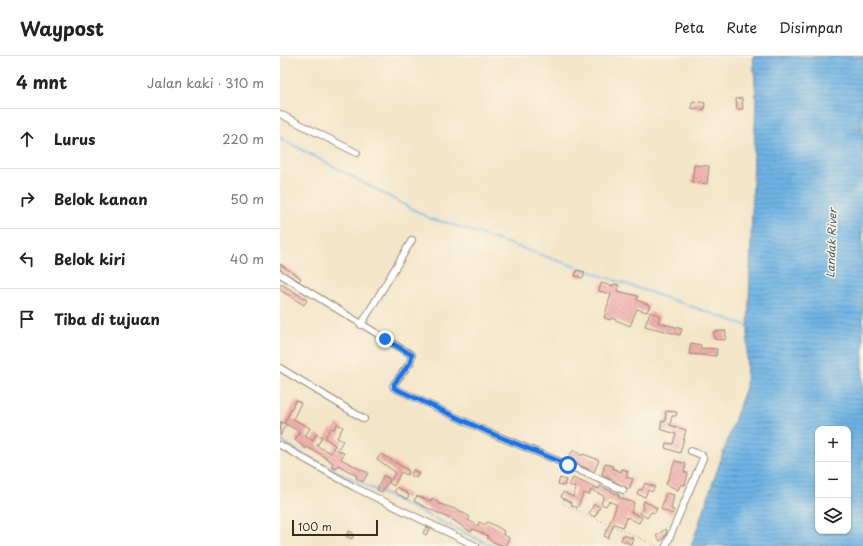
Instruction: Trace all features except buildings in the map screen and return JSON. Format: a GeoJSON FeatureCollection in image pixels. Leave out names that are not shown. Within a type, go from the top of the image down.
{"type":"FeatureCollection","features":[{"type":"Feature","properties":{"kind":"street"},"geometry":{"type":"LineString","coordinates":[[280,114],[357,153]]}},
{"type":"Feature","properties":{"kind":"street"},"geometry":{"type":"LineString","coordinates":[[361,325],[412,240]]}},
{"type":"Feature","properties":{"kind":"street"},"geometry":{"type":"LineString","coordinates":[[280,274],[412,355],[410,363],[394,384],[394,388],[488,432],[623,490]]}},
{"type":"Feature","properties":{"kind":"street"},"geometry":{"type":"LineString","coordinates":[[280,368],[364,419]]}},
{"type":"Feature","properties":{"kind":"street"},"geometry":{"type":"LineString","coordinates":[[280,445],[347,484],[476,546]]}},
{"type":"Feature","properties":{"kind":"street"},"geometry":{"type":"LineString","coordinates":[[666,546],[703,458],[702,455],[691,451]]}},
{"type":"Feature","properties":{"kind":"path"},"geometry":{"type":"LineString","coordinates":[[564,499],[562,503],[657,546]]}},
{"type":"Feature","properties":{"kind":"water","name":"Landak River"},"geometry":{"type":"Polygon","coordinates":[[[753,56],[863,56],[863,546],[691,546],[746,387],[756,97],[753,56]]]}},
{"type":"Feature","properties":{"kind":"waterway"},"geometry":{"type":"LineString","coordinates":[[280,138],[431,219],[448,223],[748,326]]}},
{"type":"Feature","properties":{"kind":"waterway"},"geometry":{"type":"LineString","coordinates":[[280,440],[311,459],[492,546]]}},
{"type":"Feature","properties":{"kind":"route"},"geometry":{"type":"LineString","coordinates":[[385,339],[412,355],[410,363],[394,384],[394,388],[488,432],[568,465]]}}]}
